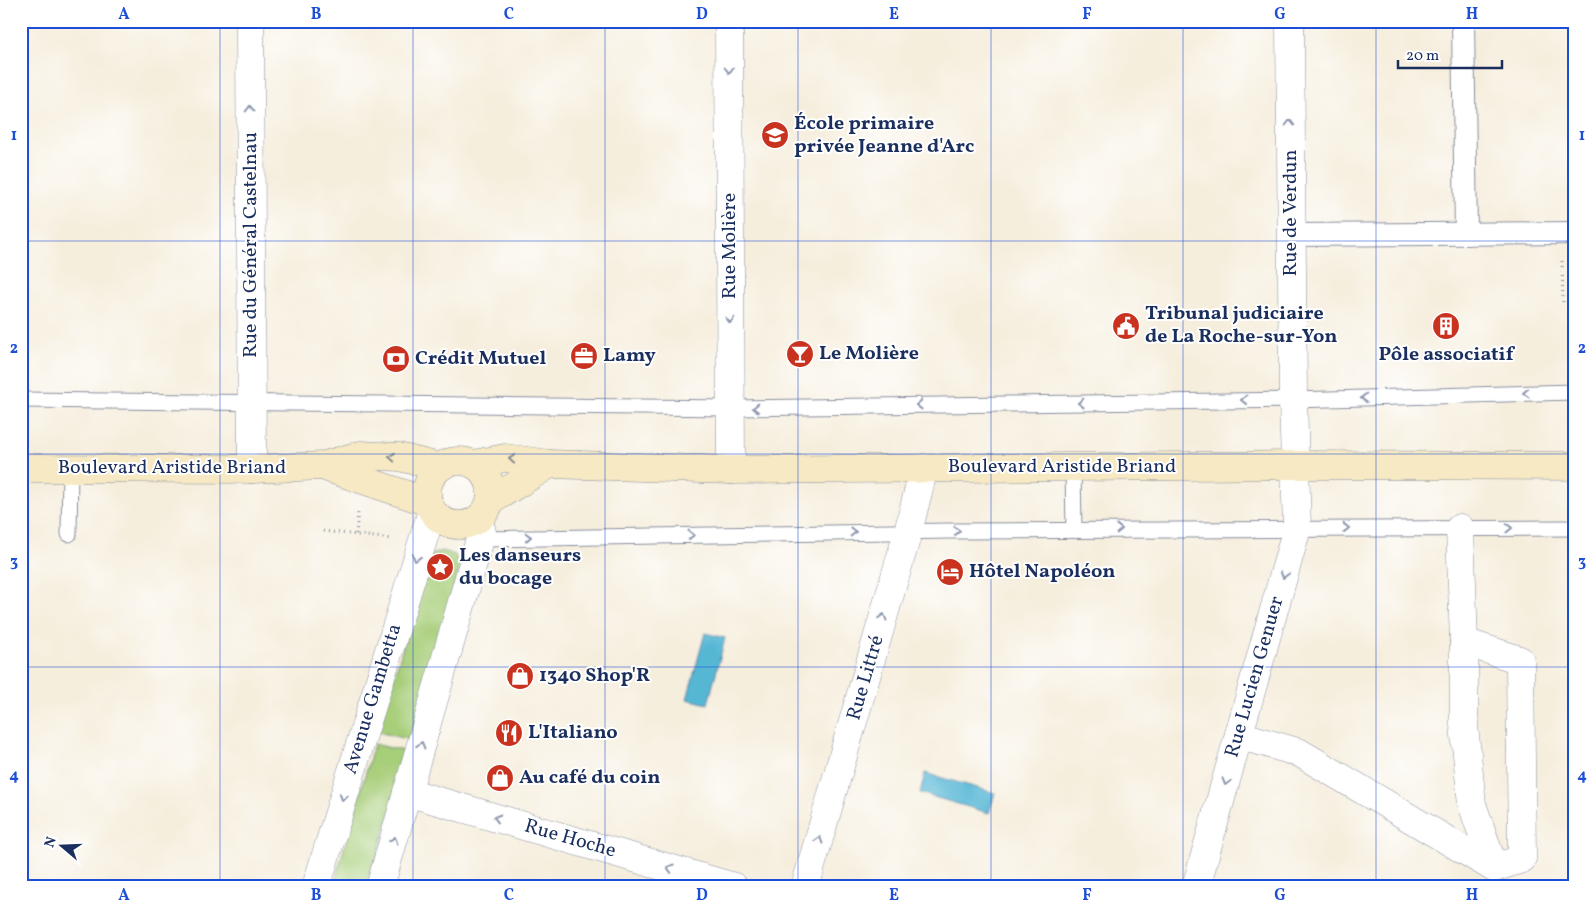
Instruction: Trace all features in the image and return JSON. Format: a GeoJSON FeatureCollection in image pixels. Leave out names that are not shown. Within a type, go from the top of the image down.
{"type":"FeatureCollection","features":[{"type":"Feature","properties":{"kind":"main road","name":"Boulevard Aristide Briand"},"geometry":{"type":"LineString","coordinates":[[21,468],[252,468],[322,466],[360,455],[399,457],[440,467]]}},
{"type":"Feature","properties":{"kind":"main road","name":"Boulevard Aristide Briand"},"geometry":{"type":"LineString","coordinates":[[474,464],[505,458],[550,464],[731,470],[1295,465],[1575,466]]}},
{"type":"Feature","properties":{"kind":"main road"},"geometry":{"type":"LineString","coordinates":[[483,520],[492,490],[489,479],[483,470],[464,460],[452,461],[434,472],[428,482],[426,492],[430,507],[439,519],[448,524],[468,524],[483,520],[550,464]]}},
{"type":"Feature","properties":{"kind":"main road","name":"Boulevard Aristide Briand"},"geometry":{"type":"LineString","coordinates":[[322,466],[430,507]]}},
{"type":"Feature","properties":{"kind":"street","name":"Rue du Général Castelnau"},"geometry":{"type":"LineString","coordinates":[[250,21],[252,468]]}},
{"type":"Feature","properties":{"kind":"street","name":"Rue Molière"},"geometry":{"type":"LineString","coordinates":[[729,21],[731,470]]}},
{"type":"Feature","properties":{"kind":"street","name":"Rue de Verdun"},"geometry":{"type":"LineString","coordinates":[[1290,21],[1292,400],[1295,465]]}},
{"type":"Feature","properties":{"kind":"street"},"geometry":{"type":"LineString","coordinates":[[1463,21],[1466,234]]}},
{"type":"Feature","properties":{"kind":"street"},"geometry":{"type":"LineString","coordinates":[[1291,235],[1568,233]]}},
{"type":"Feature","properties":{"kind":"street","name":"Rue Lucien Genuer"},"geometry":{"type":"LineString","coordinates":[[1196,887],[1297,528],[1295,465]]}},
{"type":"Feature","properties":{"kind":"street","name":"Rue Littré"},"geometry":{"type":"LineString","coordinates":[[805,887],[908,532],[924,468]]}},
{"type":"Feature","properties":{"kind":"street","name":"Avenue Gambetta"},"geometry":{"type":"LineString","coordinates":[[316,887],[430,507]]}},
{"type":"Feature","properties":{"kind":"street"},"geometry":{"type":"LineString","coordinates":[[380,887],[483,520]]}},
{"type":"Feature","properties":{"kind":"street"},"geometry":{"type":"LineString","coordinates":[[1460,528],[1464,642],[1464,725],[1472,804],[1494,868]]}},
{"type":"Feature","properties":{"kind":"street"},"geometry":{"type":"LineString","coordinates":[[1464,642],[1520,660],[1522,858],[1494,868]]}},
{"type":"Feature","properties":{"kind":"street"},"geometry":{"type":"LineString","coordinates":[[1239,735],[1300,753],[1494,868]]}},
{"type":"Feature","properties":{"kind":"street","name":"Rue Hoche"},"geometry":{"type":"LineString","coordinates":[[407,792],[734,887]]}},
{"type":"Feature","properties":{"kind":"lane"},"geometry":{"type":"LineString","coordinates":[[21,400],[731,408],[1292,400],[1575,392]]}},
{"type":"Feature","properties":{"kind":"lane"},"geometry":{"type":"LineString","coordinates":[[1073,467],[1074,530]]}},
{"type":"Feature","properties":{"kind":"lane"},"geometry":{"type":"LineString","coordinates":[[69,534],[70,468]]}},
{"type":"Feature","properties":{"kind":"lane"},"geometry":{"type":"LineString","coordinates":[[483,520],[908,532],[1297,528],[1575,528]]}},
{"type":"Feature","properties":{"kind":"path"},"geometry":{"type":"LineString","coordinates":[[1564,303],[1568,233]]}},
{"type":"Feature","properties":{"kind":"green space"},"geometry":{"type":"Polygon","coordinates":[[[443,551],[455,555],[460,567],[410,740],[378,732],[430,555],[443,551]]]}},
{"type":"Feature","properties":{"kind":"green space"},"geometry":{"type":"Polygon","coordinates":[[[374,744],[408,752],[368,887],[333,887],[374,744]]]}},
{"type":"Feature","properties":{"kind":"water"},"geometry":{"type":"Polygon","coordinates":[[[705,633],[725,638],[708,704],[687,699],[705,633]]]}},
{"type":"Feature","properties":{"kind":"water"},"geometry":{"type":"Polygon","coordinates":[[[925,773],[995,793],[989,813],[920,793],[925,773]]]}},
{"type":"Feature","properties":{"kind":"place","name":"École primaire privée Jeanne d'Arc"},"geometry":{"type":"Point","coordinates":[775,135]}},
{"type":"Feature","properties":{"kind":"place","name":"Tribunal judiciaire de La Roche-sur-Yon"},"geometry":{"type":"Point","coordinates":[1126,326]}},
{"type":"Feature","properties":{"kind":"place","name":"Pôle associatif"},"geometry":{"type":"Point","coordinates":[1446,326]}},
{"type":"Feature","properties":{"kind":"place","name":"Le Molière"},"geometry":{"type":"Point","coordinates":[800,354]}},
{"type":"Feature","properties":{"kind":"place","name":"Lamy"},"geometry":{"type":"Point","coordinates":[584,356]}},
{"type":"Feature","properties":{"kind":"place","name":"Crédit Mutuel"},"geometry":{"type":"Point","coordinates":[396,359]}},
{"type":"Feature","properties":{"kind":"place","name":"Les danseurs du bocage"},"geometry":{"type":"Point","coordinates":[440,567]}},
{"type":"Feature","properties":{"kind":"place","name":"Hôtel Napoléon"},"geometry":{"type":"Point","coordinates":[950,572]}},
{"type":"Feature","properties":{"kind":"place","name":"1340 Shop'R"},"geometry":{"type":"Point","coordinates":[520,676]}},
{"type":"Feature","properties":{"kind":"place","name":"L'Italiano"},"geometry":{"type":"Point","coordinates":[509,733]}},
{"type":"Feature","properties":{"kind":"place","name":"Au café du coin"},"geometry":{"type":"Point","coordinates":[500,778]}}]}
